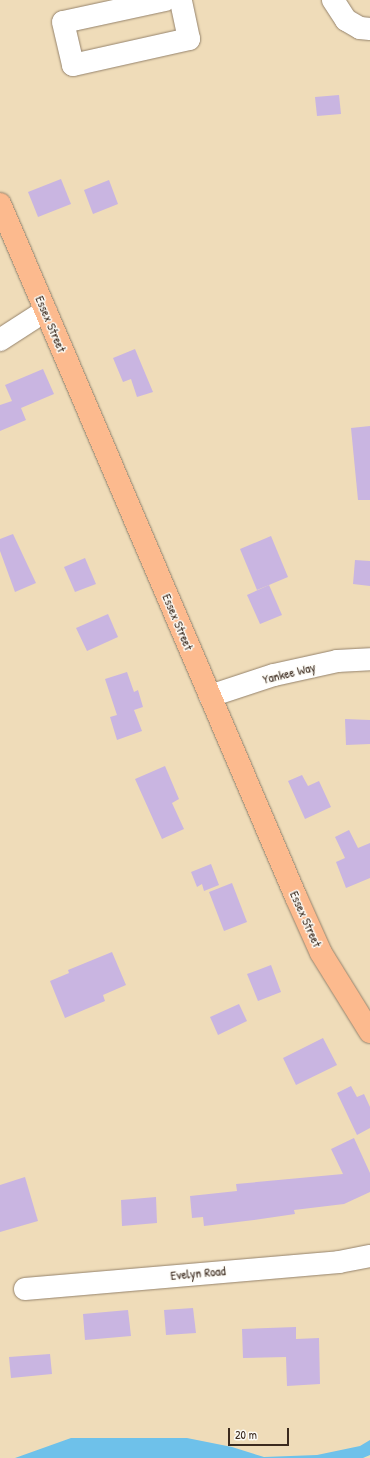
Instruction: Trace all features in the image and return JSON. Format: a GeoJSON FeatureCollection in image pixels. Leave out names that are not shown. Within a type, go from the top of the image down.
{"type":"FeatureCollection","features":[{"type":"Feature","properties":{"kind":"main road","name":"Essex Street"},"geometry":{"type":"LineString","coordinates":[[0,204],[321,952],[370,1032]]}},
{"type":"Feature","properties":{"kind":"street"},"geometry":{"type":"LineString","coordinates":[[165,0],[63,22],[73,65],[190,39],[181,0]]}},
{"type":"Feature","properties":{"kind":"street"},"geometry":{"type":"LineString","coordinates":[[333,0],[346,20],[360,28],[370,29]]}},
{"type":"Feature","properties":{"kind":"street"},"geometry":{"type":"LineString","coordinates":[[0,340],[45,311]]}},
{"type":"Feature","properties":{"kind":"street","name":"Yankee Way"},"geometry":{"type":"LineString","coordinates":[[210,696],[274,674],[336,661],[370,659]]}},
{"type":"Feature","properties":{"kind":"street","name":"Evelyn Road"},"geometry":{"type":"LineString","coordinates":[[25,1289],[339,1262],[370,1256]]}},
{"type":"Feature","properties":{"kind":"water"},"geometry":{"type":"Polygon","coordinates":[[[71,1438],[187,1438],[232,1447],[264,1457],[317,1455],[360,1446],[370,1440],[370,1455],[363,1458],[15,1458],[71,1438]]]}},
{"type":"Feature","properties":{"kind":"building"},"geometry":{"type":"Polygon","coordinates":[[[339,95],[341,114],[317,116],[315,97],[339,95]]]}},
{"type":"Feature","properties":{"kind":"building"},"geometry":{"type":"Polygon","coordinates":[[[61,179],[71,204],[38,217],[28,192],[61,179]]]}},
{"type":"Feature","properties":{"kind":"building"},"geometry":{"type":"Polygon","coordinates":[[[109,180],[118,204],[93,214],[84,190],[109,180]]]}},
{"type":"Feature","properties":{"kind":"building"},"geometry":{"type":"Polygon","coordinates":[[[135,349],[153,392],[137,397],[131,379],[123,382],[113,358],[135,349]]]}},
{"type":"Feature","properties":{"kind":"building"},"geometry":{"type":"Polygon","coordinates":[[[43,369],[54,394],[21,408],[26,420],[0,431],[0,405],[12,401],[5,385],[43,369]]]}},
{"type":"Feature","properties":{"kind":"building"},"geometry":{"type":"Polygon","coordinates":[[[370,426],[370,500],[358,500],[351,428],[370,426]]]}},
{"type":"Feature","properties":{"kind":"building"},"geometry":{"type":"Polygon","coordinates":[[[13,534],[36,583],[15,592],[0,551],[0,539],[13,534]]]}},
{"type":"Feature","properties":{"kind":"building"},"geometry":{"type":"Polygon","coordinates":[[[271,536],[288,577],[257,590],[240,549],[271,536]]]}},
{"type":"Feature","properties":{"kind":"building"},"geometry":{"type":"Polygon","coordinates":[[[85,558],[96,584],[75,592],[64,567],[85,558]]]}},
{"type":"Feature","properties":{"kind":"building"},"geometry":{"type":"Polygon","coordinates":[[[355,560],[370,561],[370,586],[353,584],[355,560]]]}},
{"type":"Feature","properties":{"kind":"building"},"geometry":{"type":"Polygon","coordinates":[[[269,585],[282,615],[260,624],[247,595],[269,585]]]}},
{"type":"Feature","properties":{"kind":"building"},"geometry":{"type":"Polygon","coordinates":[[[108,614],[118,637],[87,651],[76,628],[108,614]]]}},
{"type":"Feature","properties":{"kind":"building"},"geometry":{"type":"Polygon","coordinates":[[[127,672],[134,692],[138,690],[143,707],[134,710],[142,731],[117,740],[110,717],[117,715],[105,679],[127,672]]]}},
{"type":"Feature","properties":{"kind":"building"},"geometry":{"type":"Polygon","coordinates":[[[345,719],[370,720],[370,744],[346,745],[345,719]]]}},
{"type":"Feature","properties":{"kind":"building"},"geometry":{"type":"Polygon","coordinates":[[[165,766],[179,799],[172,803],[184,829],[162,839],[135,779],[165,766]]]}},
{"type":"Feature","properties":{"kind":"building"},"geometry":{"type":"Polygon","coordinates":[[[302,775],[308,786],[319,781],[331,807],[305,819],[288,781],[302,775]]]}},
{"type":"Feature","properties":{"kind":"building"},"geometry":{"type":"Polygon","coordinates":[[[349,830],[358,848],[370,843],[370,878],[346,888],[336,862],[345,858],[335,837],[349,830]]]}},
{"type":"Feature","properties":{"kind":"building"},"geometry":{"type":"Polygon","coordinates":[[[211,864],[219,885],[204,891],[202,884],[197,887],[191,872],[211,864]]]}},
{"type":"Feature","properties":{"kind":"building"},"geometry":{"type":"Polygon","coordinates":[[[232,883],[247,922],[224,931],[209,892],[232,883]]]}},
{"type":"Feature","properties":{"kind":"building"},"geometry":{"type":"Polygon","coordinates":[[[112,952],[126,985],[103,995],[105,1001],[65,1018],[50,981],[69,973],[68,970],[112,952]]]}},
{"type":"Feature","properties":{"kind":"building"},"geometry":{"type":"Polygon","coordinates":[[[271,965],[281,992],[258,1001],[247,974],[271,965]]]}},
{"type":"Feature","properties":{"kind":"building"},"geometry":{"type":"Polygon","coordinates":[[[239,1004],[247,1021],[218,1035],[210,1017],[239,1004]]]}},
{"type":"Feature","properties":{"kind":"building"},"geometry":{"type":"Polygon","coordinates":[[[323,1038],[337,1065],[296,1085],[283,1058],[323,1038]]]}},
{"type":"Feature","properties":{"kind":"building"},"geometry":{"type":"Polygon","coordinates":[[[351,1086],[357,1097],[364,1094],[370,1107],[370,1128],[357,1135],[337,1093],[351,1086]]]}},
{"type":"Feature","properties":{"kind":"building"},"geometry":{"type":"Polygon","coordinates":[[[354,1138],[370,1173],[370,1192],[344,1204],[294,1210],[295,1214],[254,1220],[204,1226],[203,1217],[192,1218],[190,1196],[237,1191],[236,1184],[343,1174],[331,1149],[354,1138]]]}},
{"type":"Feature","properties":{"kind":"building"},"geometry":{"type":"Polygon","coordinates":[[[25,1177],[38,1221],[0,1232],[0,1185],[25,1177]]]}},
{"type":"Feature","properties":{"kind":"building"},"geometry":{"type":"Polygon","coordinates":[[[156,1197],[157,1223],[122,1226],[121,1200],[156,1197]]]}},
{"type":"Feature","properties":{"kind":"building"},"geometry":{"type":"Polygon","coordinates":[[[193,1308],[196,1333],[166,1335],[164,1310],[193,1308]]]}},
{"type":"Feature","properties":{"kind":"building"},"geometry":{"type":"Polygon","coordinates":[[[128,1310],[131,1336],[85,1340],[83,1314],[128,1310]]]}},
{"type":"Feature","properties":{"kind":"building"},"geometry":{"type":"Polygon","coordinates":[[[296,1327],[296,1339],[319,1338],[320,1384],[287,1386],[286,1357],[243,1358],[242,1329],[296,1327]]]}},
{"type":"Feature","properties":{"kind":"building"},"geometry":{"type":"Polygon","coordinates":[[[50,1354],[52,1374],[11,1378],[9,1357],[50,1354]]]}}]}
